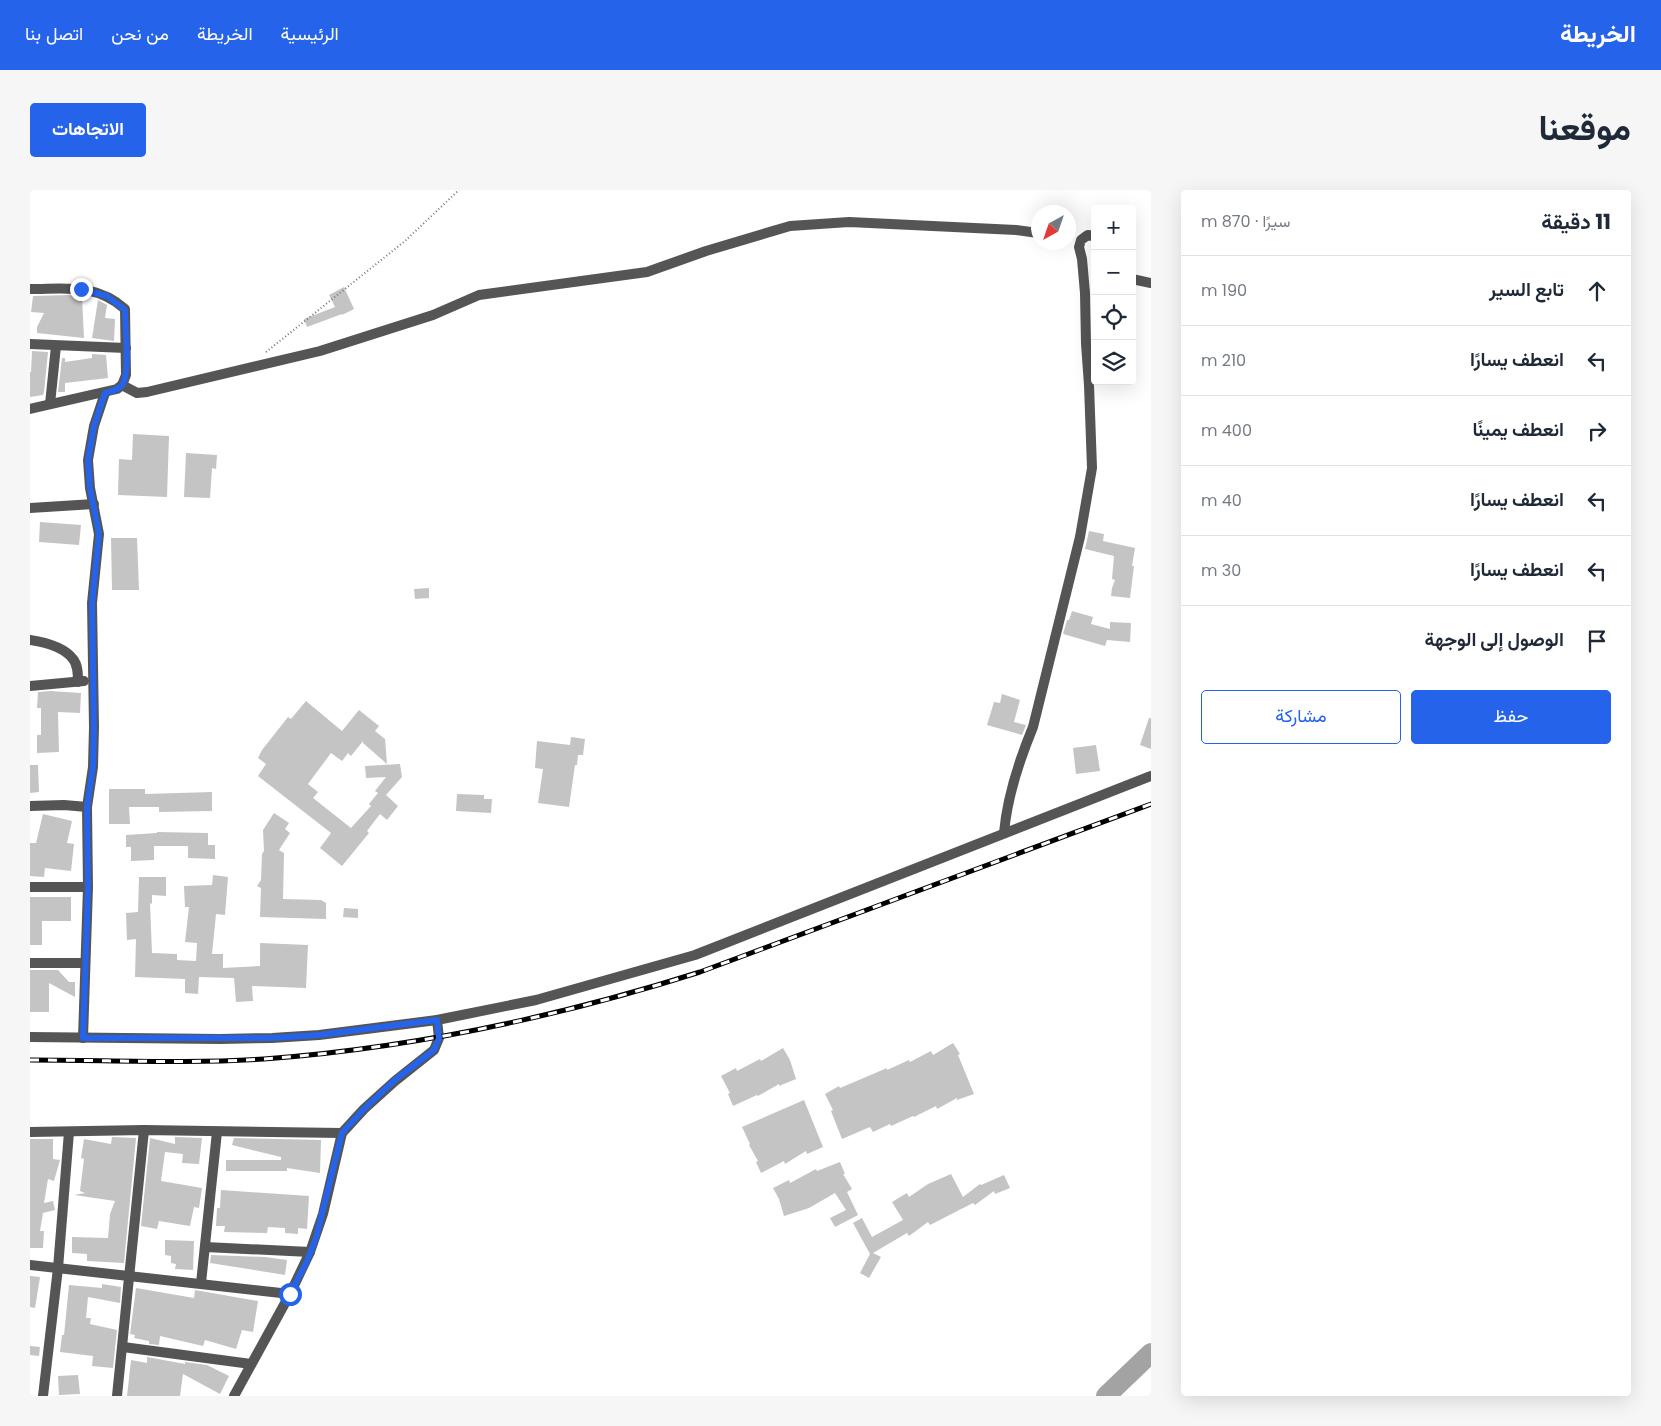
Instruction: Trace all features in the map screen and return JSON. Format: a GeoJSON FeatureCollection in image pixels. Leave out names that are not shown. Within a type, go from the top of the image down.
{"type":"FeatureCollection","features":[{"type":"Feature","properties":{"kind":"street"},"geometry":{"type":"LineString","coordinates":[[122,385],[137,393],[147,392],[320,351],[433,316],[479,295],[647,272],[706,251],[790,226],[849,222],[1031,232]]}},
{"type":"Feature","properties":{"kind":"street"},"geometry":{"type":"LineString","coordinates":[[1004,833],[1008,802],[1033,727],[1080,536],[1092,468],[1085,292],[1079,247],[1081,240],[1088,235],[1091,235]]}},
{"type":"Feature","properties":{"kind":"street"},"geometry":{"type":"LineString","coordinates":[[1076,239],[1081,240]]}},
{"type":"Feature","properties":{"kind":"street"},"geometry":{"type":"LineString","coordinates":[[1136,280],[1151,283]]}},
{"type":"Feature","properties":{"kind":"street"},"geometry":{"type":"LineString","coordinates":[[30,289],[81,289],[107,296],[125,310],[126,348],[126,374],[122,385],[118,389],[30,408]]}},
{"type":"Feature","properties":{"kind":"street"},"geometry":{"type":"LineString","coordinates":[[30,344],[126,348]]}},
{"type":"Feature","properties":{"kind":"street"},"geometry":{"type":"LineString","coordinates":[[50,404],[56,346]]}},
{"type":"Feature","properties":{"kind":"street"},"geometry":{"type":"LineString","coordinates":[[83,1038],[88,887],[87,807],[93,767],[94,680],[92,604],[99,534],[88,472],[88,460],[94,426],[105,393]]}},
{"type":"Feature","properties":{"kind":"street"},"geometry":{"type":"LineString","coordinates":[[30,508],[94,504]]}},
{"type":"Feature","properties":{"kind":"street"},"geometry":{"type":"LineString","coordinates":[[30,640],[49,644],[68,654],[73,659],[77,668],[78,682]]}},
{"type":"Feature","properties":{"kind":"street"},"geometry":{"type":"LineString","coordinates":[[30,686],[94,680]]}},
{"type":"Feature","properties":{"kind":"street"},"geometry":{"type":"LineString","coordinates":[[30,1037],[272,1038],[319,1035],[437,1020],[536,1000],[695,955],[1151,776]]}},
{"type":"Feature","properties":{"kind":"street"},"geometry":{"type":"LineString","coordinates":[[30,806],[64,805],[87,807]]}},
{"type":"Feature","properties":{"kind":"street"},"geometry":{"type":"LineString","coordinates":[[30,888],[88,887]]}},
{"type":"Feature","properties":{"kind":"street"},"geometry":{"type":"LineString","coordinates":[[30,963],[85,963]]}},
{"type":"Feature","properties":{"kind":"street"},"geometry":{"type":"LineString","coordinates":[[234,1396],[290,1294],[310,1252],[323,1214],[342,1133],[395,1080],[434,1050],[439,1038],[437,1020]]}},
{"type":"Feature","properties":{"kind":"street"},"geometry":{"type":"LineString","coordinates":[[30,1132],[144,1130],[342,1133]]}},
{"type":"Feature","properties":{"kind":"street"},"geometry":{"type":"LineString","coordinates":[[117,1396],[144,1130]]}},
{"type":"Feature","properties":{"kind":"street"},"geometry":{"type":"LineString","coordinates":[[43,1396],[58,1268],[70,1132]]}},
{"type":"Feature","properties":{"kind":"street"},"geometry":{"type":"LineString","coordinates":[[201,1283],[218,1132]]}},
{"type":"Feature","properties":{"kind":"street"},"geometry":{"type":"LineString","coordinates":[[205,1246],[310,1252]]}},
{"type":"Feature","properties":{"kind":"street"},"geometry":{"type":"LineString","coordinates":[[30,1265],[290,1294]]}},
{"type":"Feature","properties":{"kind":"street"},"geometry":{"type":"LineString","coordinates":[[122,1347],[252,1364]]}},
{"type":"Feature","properties":{"kind":"path"},"geometry":{"type":"LineString","coordinates":[[259,357],[405,241],[459,190]]}},
{"type":"Feature","properties":{"kind":"building"},"geometry":{"type":"Polygon","coordinates":[[[344,287],[354,309],[307,327],[304,319],[335,307],[329,295],[344,287]]]}},
{"type":"Feature","properties":{"kind":"building"},"geometry":{"type":"Polygon","coordinates":[[[68,295],[82,297],[84,338],[37,333],[37,327],[44,313],[31,312],[33,296],[68,295]]]}},
{"type":"Feature","properties":{"kind":"building"},"geometry":{"type":"Polygon","coordinates":[[[98,300],[107,305],[105,318],[115,319],[114,341],[92,338],[98,300]]]}},
{"type":"Feature","properties":{"kind":"building"},"geometry":{"type":"Polygon","coordinates":[[[32,351],[48,352],[43,395],[30,397],[30,372],[32,351]]]}},
{"type":"Feature","properties":{"kind":"building"},"geometry":{"type":"Polygon","coordinates":[[[92,354],[106,355],[108,378],[65,383],[65,392],[58,392],[62,358],[65,358],[65,362],[92,358],[92,354]]]}},
{"type":"Feature","properties":{"kind":"building"},"geometry":{"type":"Polygon","coordinates":[[[133,434],[169,436],[167,497],[118,495],[119,459],[132,460],[133,434]]]}},
{"type":"Feature","properties":{"kind":"building"},"geometry":{"type":"Polygon","coordinates":[[[186,453],[217,455],[216,469],[212,468],[210,498],[184,497],[186,453]]]}},
{"type":"Feature","properties":{"kind":"building"},"geometry":{"type":"Polygon","coordinates":[[[40,522],[81,525],[79,545],[39,542],[40,522]]]}},
{"type":"Feature","properties":{"kind":"building"},"geometry":{"type":"Polygon","coordinates":[[[1089,531],[1104,534],[1103,541],[1135,548],[1130,598],[1111,596],[1115,580],[1112,579],[1114,556],[1085,549],[1089,531]]]}},
{"type":"Feature","properties":{"kind":"building"},"geometry":{"type":"Polygon","coordinates":[[[111,538],[137,538],[139,590],[112,590],[111,538]]]}},
{"type":"Feature","properties":{"kind":"building"},"geometry":{"type":"Polygon","coordinates":[[[429,588],[429,598],[415,599],[414,589],[429,588]]]}},
{"type":"Feature","properties":{"kind":"building"},"geometry":{"type":"Polygon","coordinates":[[[1072,611],[1093,617],[1091,624],[1110,629],[1110,622],[1131,623],[1130,642],[1107,640],[1105,646],[1063,634],[1072,611]]]}},
{"type":"Feature","properties":{"kind":"building"},"geometry":{"type":"Polygon","coordinates":[[[38,692],[81,693],[80,713],[58,712],[59,752],[37,753],[37,735],[41,735],[41,708],[37,708],[38,692]]]}},
{"type":"Feature","properties":{"kind":"building"},"geometry":{"type":"Polygon","coordinates":[[[1002,694],[1020,700],[1014,722],[1026,725],[1022,735],[987,725],[994,702],[1000,703],[1002,694]]]}},
{"type":"Feature","properties":{"kind":"building"},"geometry":{"type":"Polygon","coordinates":[[[306,701],[342,731],[359,710],[379,726],[375,731],[385,739],[387,764],[363,741],[351,756],[348,753],[342,761],[331,753],[308,784],[318,792],[313,798],[351,828],[371,806],[369,804],[378,793],[375,791],[386,777],[366,778],[365,766],[400,764],[402,777],[386,795],[398,806],[387,820],[380,814],[367,831],[369,833],[342,866],[320,848],[331,833],[258,776],[266,764],[258,758],[262,750],[288,717],[291,719],[306,701]]]}},
{"type":"Feature","properties":{"kind":"building"},"geometry":{"type":"Polygon","coordinates":[[[1149,718],[1151,718],[1151,749],[1140,745],[1149,718]]]}},
{"type":"Feature","properties":{"kind":"building"},"geometry":{"type":"Polygon","coordinates":[[[571,737],[585,739],[583,755],[578,755],[577,765],[575,765],[569,807],[538,803],[543,769],[535,768],[537,741],[570,745],[571,737]]]}},
{"type":"Feature","properties":{"kind":"building"},"geometry":{"type":"Polygon","coordinates":[[[1096,745],[1100,771],[1076,774],[1073,748],[1096,745]]]}},
{"type":"Feature","properties":{"kind":"building"},"geometry":{"type":"Polygon","coordinates":[[[30,765],[38,765],[39,792],[30,793],[30,765]]]}},
{"type":"Feature","properties":{"kind":"building"},"geometry":{"type":"Polygon","coordinates":[[[109,789],[145,789],[145,794],[212,792],[212,811],[159,812],[159,807],[129,807],[130,824],[109,824],[109,789]]]}},
{"type":"Feature","properties":{"kind":"building"},"geometry":{"type":"Polygon","coordinates":[[[457,794],[484,795],[484,799],[492,799],[491,813],[456,811],[457,794]]]}},
{"type":"Feature","properties":{"kind":"building"},"geometry":{"type":"Polygon","coordinates":[[[274,813],[289,823],[285,829],[290,833],[279,850],[284,853],[283,899],[321,900],[326,903],[326,919],[260,917],[261,888],[257,886],[261,880],[262,854],[264,851],[263,830],[274,813]]]}},
{"type":"Feature","properties":{"kind":"building"},"geometry":{"type":"Polygon","coordinates":[[[43,814],[72,821],[67,843],[74,844],[71,871],[45,868],[44,877],[30,876],[30,843],[36,843],[43,814]]]}},
{"type":"Feature","properties":{"kind":"building"},"geometry":{"type":"Polygon","coordinates":[[[157,832],[208,833],[208,845],[215,845],[215,859],[188,858],[188,846],[154,846],[154,860],[131,861],[131,847],[126,847],[126,835],[157,832]]]}},
{"type":"Feature","properties":{"kind":"building"},"geometry":{"type":"Polygon","coordinates":[[[213,875],[228,877],[225,915],[216,914],[212,954],[223,954],[223,968],[260,966],[260,943],[308,945],[306,988],[252,986],[253,1001],[236,1002],[234,978],[199,977],[198,994],[185,993],[185,979],[135,977],[136,939],[127,940],[126,913],[138,912],[139,877],[166,877],[166,896],[152,895],[152,904],[150,903],[152,953],[177,954],[177,960],[196,961],[197,943],[185,942],[189,907],[185,907],[184,886],[212,885],[213,875]]]}},
{"type":"Feature","properties":{"kind":"building"},"geometry":{"type":"Polygon","coordinates":[[[30,897],[71,897],[71,921],[42,921],[42,945],[30,945],[30,897]]]}},
{"type":"Feature","properties":{"kind":"building"},"geometry":{"type":"Polygon","coordinates":[[[344,908],[358,909],[358,918],[343,917],[344,908]]]}},
{"type":"Feature","properties":{"kind":"building"},"geometry":{"type":"Polygon","coordinates":[[[30,970],[58,970],[69,982],[75,982],[75,997],[49,983],[49,1012],[30,1012],[30,970]]]}},
{"type":"Feature","properties":{"kind":"building"},"geometry":{"type":"Polygon","coordinates":[[[953,1043],[960,1054],[958,1055],[974,1094],[957,1100],[957,1098],[937,1109],[936,1106],[891,1126],[890,1124],[873,1132],[870,1127],[842,1139],[831,1111],[833,1110],[825,1094],[839,1086],[840,1088],[909,1060],[910,1062],[931,1051],[933,1055],[953,1043]]]}},
{"type":"Feature","properties":{"kind":"building"},"geometry":{"type":"Polygon","coordinates":[[[783,1048],[790,1060],[796,1079],[779,1086],[779,1084],[758,1096],[733,1106],[728,1094],[730,1093],[721,1076],[736,1068],[737,1071],[760,1059],[761,1061],[783,1048]]]}},
{"type":"Feature","properties":{"kind":"building"},"geometry":{"type":"Polygon","coordinates":[[[804,1100],[823,1147],[807,1154],[806,1151],[785,1164],[784,1161],[761,1173],[756,1162],[758,1161],[742,1127],[804,1100]]]}},
{"type":"Feature","properties":{"kind":"building"},"geometry":{"type":"Polygon","coordinates":[[[112,1137],[136,1138],[124,1263],[87,1261],[87,1254],[72,1253],[72,1237],[108,1238],[110,1214],[115,1201],[74,1195],[85,1193],[80,1191],[84,1159],[81,1158],[84,1139],[111,1144],[112,1137]]]}},
{"type":"Feature","properties":{"kind":"building"},"geometry":{"type":"Polygon","coordinates":[[[175,1137],[202,1138],[199,1164],[182,1163],[183,1154],[165,1152],[161,1181],[202,1188],[199,1208],[194,1207],[190,1226],[159,1221],[157,1229],[141,1226],[150,1138],[175,1144],[175,1137]]]}},
{"type":"Feature","properties":{"kind":"building"},"geometry":{"type":"Polygon","coordinates":[[[234,1138],[321,1140],[320,1173],[287,1168],[287,1171],[226,1171],[226,1160],[281,1160],[281,1157],[232,1145],[234,1138]]]}},
{"type":"Feature","properties":{"kind":"building"},"geometry":{"type":"Polygon","coordinates":[[[30,1139],[53,1139],[53,1159],[60,1160],[54,1181],[48,1179],[44,1203],[53,1201],[55,1210],[43,1213],[40,1231],[44,1231],[43,1248],[30,1248],[30,1139]]]}},
{"type":"Feature","properties":{"kind":"building"},"geometry":{"type":"Polygon","coordinates":[[[840,1162],[845,1174],[843,1174],[852,1189],[847,1192],[858,1215],[835,1227],[830,1218],[846,1210],[835,1193],[809,1208],[784,1216],[779,1199],[773,1188],[789,1180],[790,1183],[816,1169],[817,1171],[840,1162]]]}},
{"type":"Feature","properties":{"kind":"building"},"geometry":{"type":"Polygon","coordinates":[[[951,1174],[963,1197],[980,1184],[1004,1175],[1010,1188],[995,1194],[994,1191],[975,1205],[973,1203],[930,1225],[928,1222],[909,1236],[907,1233],[873,1253],[881,1257],[869,1278],[860,1273],[870,1254],[853,1223],[862,1218],[872,1237],[903,1220],[892,1202],[907,1193],[909,1197],[928,1184],[951,1174]]]}},
{"type":"Feature","properties":{"kind":"building"},"geometry":{"type":"Polygon","coordinates":[[[221,1190],[309,1196],[307,1229],[298,1228],[298,1234],[285,1233],[285,1228],[268,1227],[267,1233],[224,1232],[225,1226],[216,1226],[221,1190]]]}},
{"type":"Feature","properties":{"kind":"building"},"geometry":{"type":"Polygon","coordinates":[[[165,1240],[194,1241],[193,1270],[175,1269],[176,1264],[171,1263],[171,1256],[165,1255],[165,1240]]]}},
{"type":"Feature","properties":{"kind":"building"},"geometry":{"type":"Polygon","coordinates":[[[211,1255],[265,1257],[287,1260],[285,1275],[210,1263],[211,1255]]]}},
{"type":"Feature","properties":{"kind":"building"},"geometry":{"type":"Polygon","coordinates":[[[30,1276],[40,1277],[35,1308],[30,1307],[30,1276]]]}},
{"type":"Feature","properties":{"kind":"building"},"geometry":{"type":"Polygon","coordinates":[[[102,1284],[121,1287],[120,1303],[88,1297],[86,1318],[91,1318],[90,1324],[117,1330],[113,1368],[92,1366],[93,1356],[60,1352],[62,1335],[64,1335],[69,1285],[102,1288],[102,1284]]]}},
{"type":"Feature","properties":{"kind":"building"},"geometry":{"type":"Polygon","coordinates":[[[136,1288],[194,1298],[195,1290],[258,1301],[253,1332],[242,1330],[236,1349],[205,1340],[203,1346],[160,1336],[159,1345],[149,1344],[149,1341],[134,1338],[135,1335],[130,1334],[136,1288]]]}},
{"type":"Feature","properties":{"kind":"building"},"geometry":{"type":"Polygon","coordinates":[[[30,1346],[40,1347],[39,1356],[30,1355],[30,1346]]]}},
{"type":"Feature","properties":{"kind":"building"},"geometry":{"type":"Polygon","coordinates":[[[147,1357],[185,1364],[185,1362],[207,1365],[229,1376],[220,1394],[183,1374],[180,1396],[127,1396],[131,1360],[147,1363],[147,1357]]]}},
{"type":"Feature","properties":{"kind":"building"},"geometry":{"type":"Polygon","coordinates":[[[78,1375],[80,1394],[59,1395],[58,1376],[78,1375]]]}},
{"type":"Feature","properties":{"kind":"waterway"},"geometry":{"type":"LineString","coordinates":[[1106,1396],[1151,1353]]}},
{"type":"Feature","properties":{"kind":"railway"},"geometry":{"type":"LineString","coordinates":[[30,1060],[177,1062],[264,1059],[320,1054],[430,1039],[539,1016],[593,1003],[700,972],[1151,804]]}},
{"type":"Feature","properties":{"kind":"route"},"geometry":{"type":"LineString","coordinates":[[81,289],[107,296],[125,310],[126,348],[126,374],[122,385],[118,389],[105,393],[94,426],[88,460],[90,488],[99,534],[92,604],[94,727],[92,783],[87,807],[88,887],[83,1038],[272,1038],[319,1035],[437,1020],[439,1038],[434,1050],[395,1080],[342,1133],[316,1238],[307,1261],[290,1294]]}}]}
